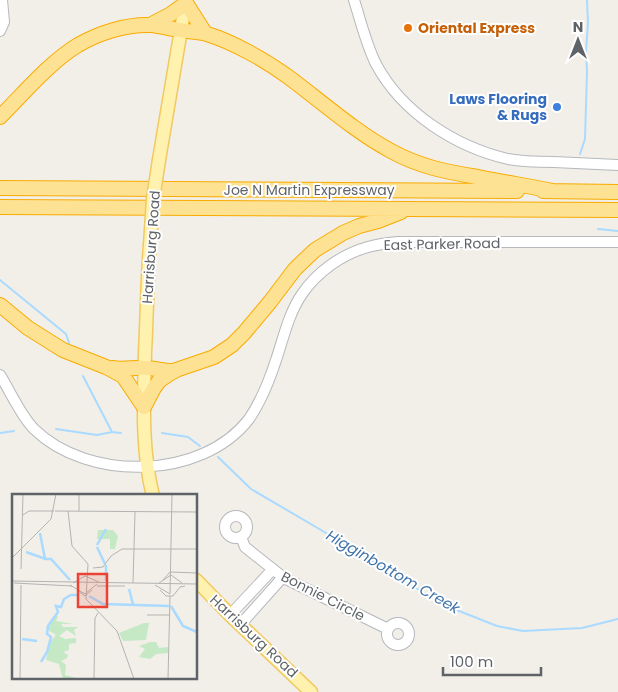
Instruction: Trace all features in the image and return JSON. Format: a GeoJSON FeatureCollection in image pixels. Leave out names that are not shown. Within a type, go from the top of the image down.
{"type":"FeatureCollection","features":[{"type":"Feature","properties":{"kind":"highway"},"geometry":{"type":"LineString","coordinates":[[150,25],[171,14],[186,2],[205,33]]}},
{"type":"Feature","properties":{"kind":"highway"},"geometry":{"type":"LineString","coordinates":[[0,117],[54,64],[78,46],[113,31],[150,25],[205,33],[236,46],[285,75],[362,133],[410,161],[454,173],[553,191]]}},
{"type":"Feature","properties":{"kind":"highway","name":"Joe N Martin Expressway"},"geometry":{"type":"LineString","coordinates":[[0,188],[618,192]]}},
{"type":"Feature","properties":{"kind":"highway","name":"Joe N Martin Expressway"},"geometry":{"type":"LineString","coordinates":[[0,207],[618,210]]}},
{"type":"Feature","properties":{"kind":"highway"},"geometry":{"type":"LineString","coordinates":[[106,367],[122,370],[145,368],[168,372],[214,356],[232,345],[244,333],[295,269],[315,250],[343,233],[408,209]]}},
{"type":"Feature","properties":{"kind":"highway"},"geometry":{"type":"LineString","coordinates":[[0,305],[28,328],[63,350],[123,376],[144,407],[159,381],[176,370]]}},
{"type":"Feature","properties":{"kind":"main road","name":"Harrisburg Road"},"geometry":{"type":"LineString","coordinates":[[153,494],[145,448],[144,407],[153,199],[158,160],[186,2]]}},
{"type":"Feature","properties":{"kind":"main road","name":"Harrisburg Road"},"geometry":{"type":"LineString","coordinates":[[198,582],[303,689]]}},
{"type":"Feature","properties":{"kind":"street"},"geometry":{"type":"LineString","coordinates":[[0,31],[4,22],[2,0]]}},
{"type":"Feature","properties":{"kind":"street"},"geometry":{"type":"LineString","coordinates":[[354,0],[370,51],[376,65],[388,83],[403,101],[445,134],[475,149],[508,158],[527,161],[618,165]]}},
{"type":"Feature","properties":{"kind":"street","name":"East Parker Road"},"geometry":{"type":"LineString","coordinates":[[0,375],[28,422],[35,430],[50,442],[78,457],[125,467],[147,467],[188,460],[212,450],[233,435],[248,420],[260,401],[268,383],[291,315],[302,294],[323,270],[343,257],[368,246],[398,242],[618,242]]}},
{"type":"Feature","properties":{"kind":"street","name":"Bonnie Circle"},"geometry":{"type":"LineString","coordinates":[[241,537],[246,547],[283,577],[388,629]]}},
{"type":"Feature","properties":{"kind":"street"},"geometry":{"type":"LineString","coordinates":[[230,615],[273,569]]}},
{"type":"Feature","properties":{"kind":"street"},"geometry":{"type":"LineString","coordinates":[[240,625],[283,577]]}},
{"type":"Feature","properties":{"kind":"waterway"},"geometry":{"type":"LineString","coordinates":[[580,154],[585,139],[587,0]]}},
{"type":"Feature","properties":{"kind":"waterway"},"geometry":{"type":"LineString","coordinates":[[598,229],[618,231]]}},
{"type":"Feature","properties":{"kind":"waterway","name":"Higginbottom Creek"},"geometry":{"type":"LineString","coordinates":[[0,280],[66,334],[69,343]]}},
{"type":"Feature","properties":{"kind":"waterway","name":"Higginbottom Creek"},"geometry":{"type":"LineString","coordinates":[[83,376],[112,432]]}},
{"type":"Feature","properties":{"kind":"waterway"},"geometry":{"type":"LineString","coordinates":[[56,429],[97,435],[112,432],[121,433]]}},
{"type":"Feature","properties":{"kind":"waterway"},"geometry":{"type":"LineString","coordinates":[[0,433],[14,431]]}},
{"type":"Feature","properties":{"kind":"waterway","name":"Higginbottom Creek"},"geometry":{"type":"LineString","coordinates":[[162,433],[188,437],[200,446]]}},
{"type":"Feature","properties":{"kind":"waterway","name":"Higginbottom Creek"},"geometry":{"type":"LineString","coordinates":[[218,457],[251,489],[444,605],[497,626],[523,631],[582,628],[618,619]]}},
{"type":"Feature","properties":{"kind":"place","name":"Oriental Express"},"geometry":{"type":"Point","coordinates":[408,28]}},
{"type":"Feature","properties":{"kind":"place","name":"Laws Flooring & Rugs"},"geometry":{"type":"Point","coordinates":[557,107]}}]}
